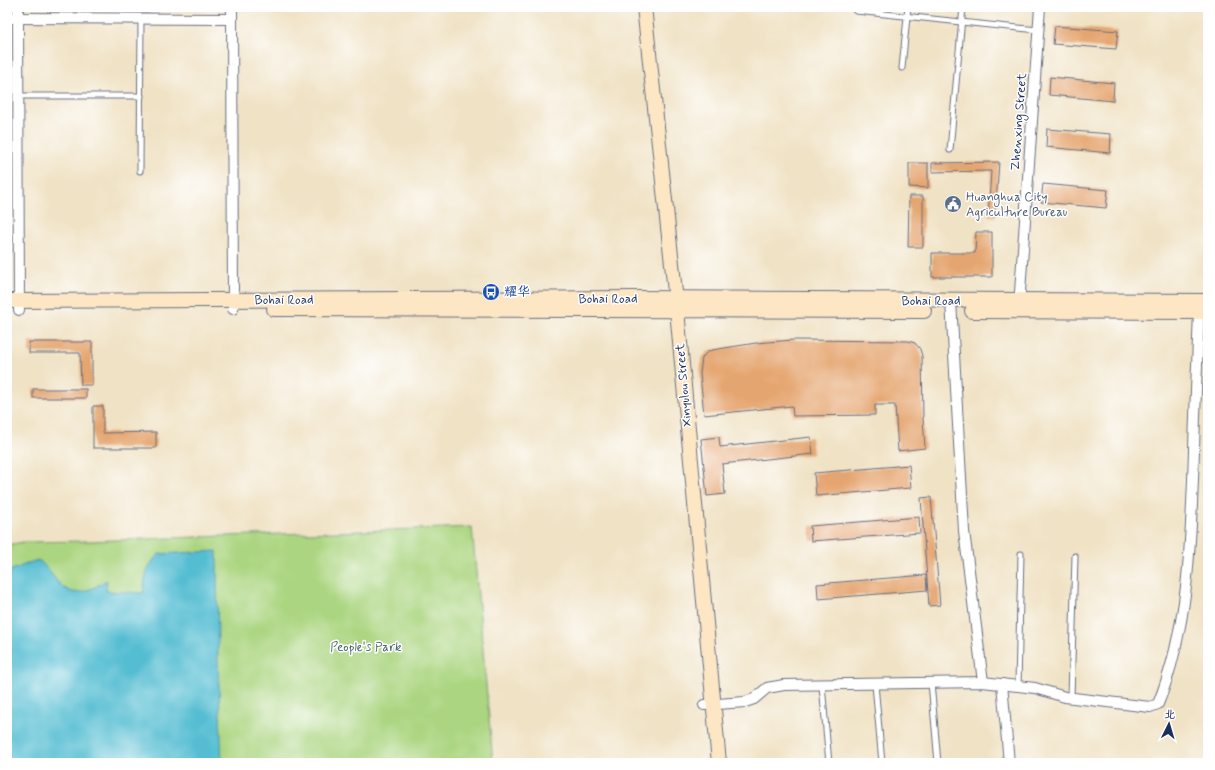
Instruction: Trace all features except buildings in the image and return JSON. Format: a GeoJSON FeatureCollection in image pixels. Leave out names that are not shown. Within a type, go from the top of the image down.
{"type":"FeatureCollection","features":[{"type":"Feature","properties":{"kind":"main road","name":"Xinyulou Street"},"geometry":{"type":"LineString","coordinates":[[636,7],[671,304]]}},
{"type":"Feature","properties":{"kind":"main road","name":"Xinyulou Street"},"geometry":{"type":"LineString","coordinates":[[644,7],[708,705],[710,763]]}},
{"type":"Feature","properties":{"kind":"main road","name":"Bohai Road"},"geometry":{"type":"LineString","coordinates":[[13,305],[671,304],[1204,307]]}},
{"type":"Feature","properties":{"kind":"main road","name":"Xinyulou Street"},"geometry":{"type":"LineString","coordinates":[[708,705],[719,763]]}},
{"type":"Feature","properties":{"kind":"street"},"geometry":{"type":"LineString","coordinates":[[13,305],[18,127],[18,7]]}},
{"type":"Feature","properties":{"kind":"street"},"geometry":{"type":"LineString","coordinates":[[232,7],[233,305]]}},
{"type":"Feature","properties":{"kind":"street","name":"Zhenxing Street"},"geometry":{"type":"LineString","coordinates":[[1019,306],[1040,7]]}},
{"type":"Feature","properties":{"kind":"street"},"geometry":{"type":"LineString","coordinates":[[7,18],[232,18]]}},
{"type":"Feature","properties":{"kind":"street"},"geometry":{"type":"LineString","coordinates":[[7,126],[18,127]]}},
{"type":"Feature","properties":{"kind":"street"},"geometry":{"type":"LineString","coordinates":[[951,306],[964,531],[983,682]]}},
{"type":"Feature","properties":{"kind":"street"},"geometry":{"type":"LineString","coordinates":[[708,705],[745,702],[754,699],[767,688],[784,685],[931,682],[983,682],[1036,688],[1071,697],[1150,707],[1158,704],[1166,683],[1177,641],[1191,554],[1204,307]]}},
{"type":"Feature","properties":{"kind":"street"},"geometry":{"type":"LineString","coordinates":[[1002,684],[1009,763]]}},
{"type":"Feature","properties":{"kind":"lane"},"geometry":{"type":"LineString","coordinates":[[852,7],[856,11],[1038,30]]}},
{"type":"Feature","properties":{"kind":"lane"},"geometry":{"type":"LineString","coordinates":[[902,68],[908,7]]}},
{"type":"Feature","properties":{"kind":"lane"},"geometry":{"type":"LineString","coordinates":[[950,150],[964,7]]}},
{"type":"Feature","properties":{"kind":"lane"},"geometry":{"type":"LineString","coordinates":[[140,171],[141,18]]}},
{"type":"Feature","properties":{"kind":"lane"},"geometry":{"type":"LineString","coordinates":[[18,96],[140,96]]}},
{"type":"Feature","properties":{"kind":"lane"},"geometry":{"type":"LineString","coordinates":[[1018,686],[1021,554]]}},
{"type":"Feature","properties":{"kind":"lane"},"geometry":{"type":"LineString","coordinates":[[1071,697],[1075,556]]}},
{"type":"Feature","properties":{"kind":"lane"},"geometry":{"type":"LineString","coordinates":[[931,682],[938,763]]}},
{"type":"Feature","properties":{"kind":"lane"},"geometry":{"type":"LineString","coordinates":[[875,684],[882,763]]}},
{"type":"Feature","properties":{"kind":"lane"},"geometry":{"type":"LineString","coordinates":[[822,685],[830,763]]}},
{"type":"Feature","properties":{"kind":"green space","name":"People's Park"},"geometry":{"type":"Polygon","coordinates":[[[472,527],[493,763],[7,763],[7,545],[23,542],[472,527]]]}},
{"type":"Feature","properties":{"kind":"water"},"geometry":{"type":"Polygon","coordinates":[[[217,551],[218,661],[222,763],[7,763],[7,572],[34,561],[40,561],[60,585],[73,592],[81,592],[90,589],[107,580],[106,591],[143,593],[147,572],[159,554],[217,551]]]}},
{"type":"Feature","properties":{"kind":"place","name":"Huanghua City Agriculture Bureau"},"geometry":{"type":"Point","coordinates":[953,204]}},
{"type":"Feature","properties":{"kind":"place","name":"耀华"},"geometry":{"type":"Point","coordinates":[491,292]}}]}
